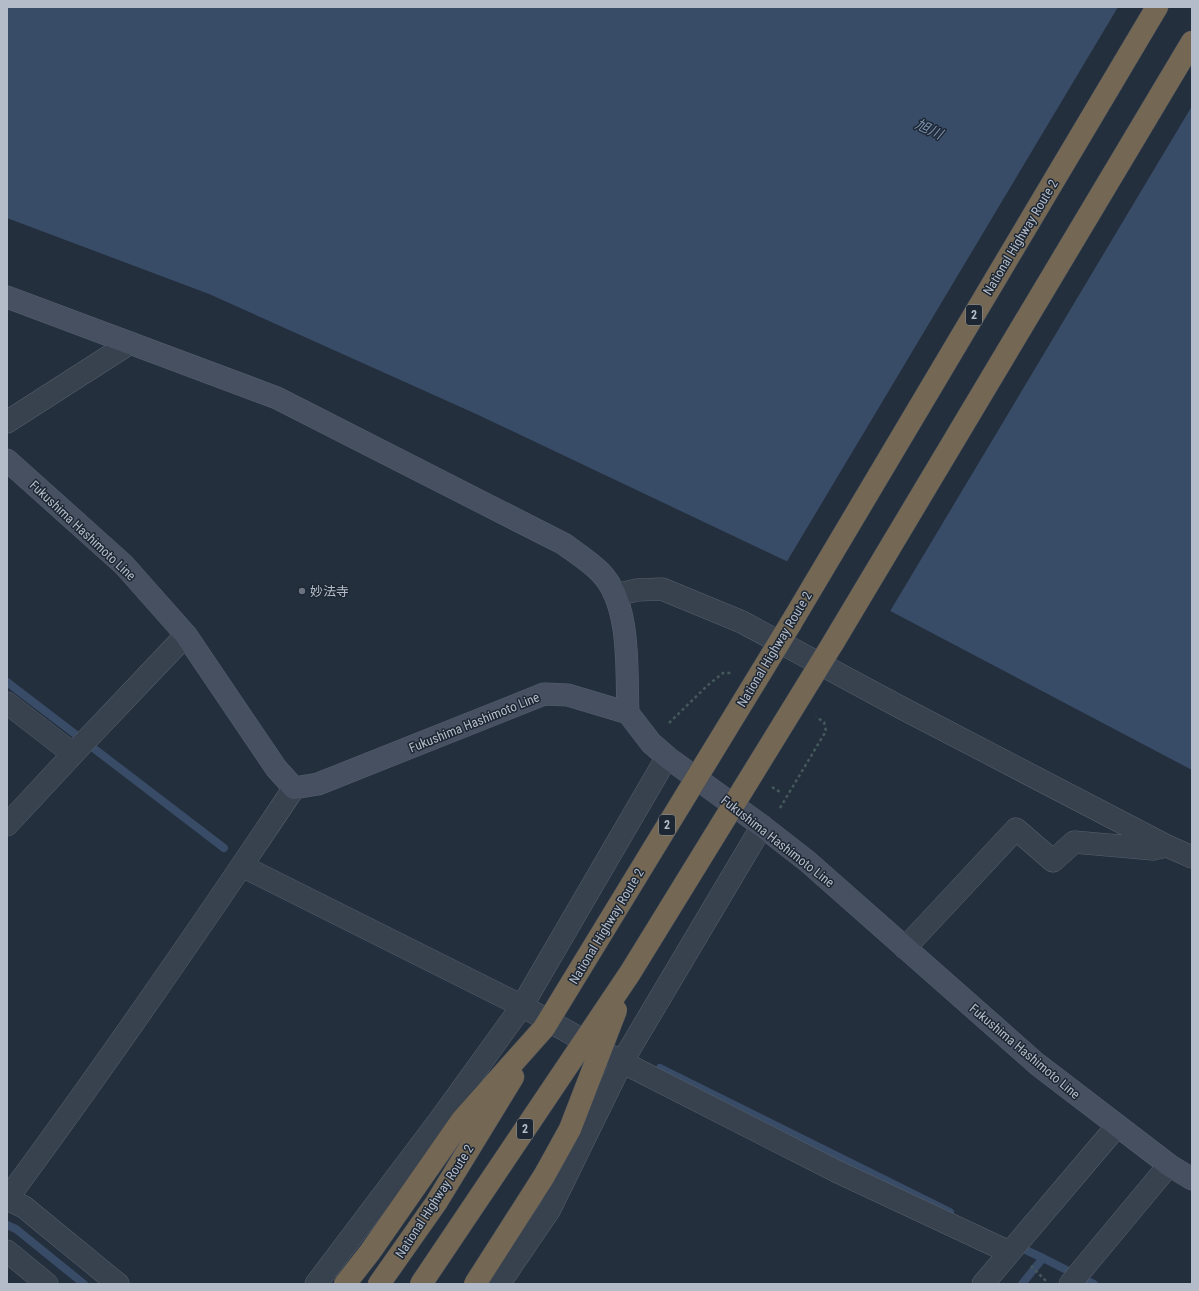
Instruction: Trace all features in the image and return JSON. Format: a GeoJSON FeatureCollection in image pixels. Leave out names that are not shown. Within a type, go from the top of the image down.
{"type":"FeatureCollection","features":[{"type":"Feature","properties":{"kind":"highway","name":"National Highway Route 2"},"geometry":{"type":"LineString","coordinates":[[379,1284],[436,1203],[791,623],[1157,7]]}},
{"type":"Feature","properties":{"kind":"highway","name":"2"},"geometry":{"type":"LineString","coordinates":[[421,1284],[630,973],[829,650],[1192,42]]}},
{"type":"Feature","properties":{"kind":"highway"},"geometry":{"type":"LineString","coordinates":[[475,1284],[544,1176],[570,1129],[630,973]]}},
{"type":"Feature","properties":{"kind":"highway"},"geometry":{"type":"LineString","coordinates":[[345,1284],[370,1252],[462,1120],[544,1028]]}},
{"type":"Feature","properties":{"kind":"main road"},"geometry":{"type":"LineString","coordinates":[[7,297],[277,398],[564,544],[601,573],[616,595],[625,630],[628,713]]}},
{"type":"Feature","properties":{"kind":"main road","name":"Fukushima Hashimoto Line"},"geometry":{"type":"LineString","coordinates":[[7,460],[124,565],[186,635],[276,768],[294,788],[318,784],[544,694],[568,695],[628,713],[651,743],[667,757],[762,826],[807,861],[1036,1064],[1169,1165],[1192,1179]]}},
{"type":"Feature","properties":{"kind":"street"},"geometry":{"type":"LineString","coordinates":[[7,422],[130,343]]}},
{"type":"Feature","properties":{"kind":"street"},"geometry":{"type":"LineString","coordinates":[[616,595],[637,590],[662,589],[742,622],[898,706],[1192,858]]}},
{"type":"Feature","properties":{"kind":"street"},"geometry":{"type":"LineString","coordinates":[[7,825],[79,746],[186,635]]}},
{"type":"Feature","properties":{"kind":"street"},"geometry":{"type":"LineString","coordinates":[[7,703],[79,746]]}},
{"type":"Feature","properties":{"kind":"street"},"geometry":{"type":"LineString","coordinates":[[316,1284],[439,1121],[522,1006],[667,757]]}},
{"type":"Feature","properties":{"kind":"street"},"geometry":{"type":"LineString","coordinates":[[118,1284],[24,1207],[7,1199],[87,1088],[242,866],[294,788]]}},
{"type":"Feature","properties":{"kind":"street"},"geometry":{"type":"LineString","coordinates":[[499,1284],[550,1209],[622,1062],[762,826]]}},
{"type":"Feature","properties":{"kind":"street"},"geometry":{"type":"LineString","coordinates":[[905,948],[1016,829],[1053,861],[1074,842],[1153,849],[1167,846]]}},
{"type":"Feature","properties":{"kind":"street"},"geometry":{"type":"LineString","coordinates":[[242,866],[522,1006],[622,1062],[836,1171],[1014,1247]]}},
{"type":"Feature","properties":{"kind":"street"},"geometry":{"type":"LineString","coordinates":[[983,1284],[1117,1126]]}},
{"type":"Feature","properties":{"kind":"street"},"geometry":{"type":"LineString","coordinates":[[1076,1277],[1169,1165]]}},
{"type":"Feature","properties":{"kind":"street"},"geometry":{"type":"LineString","coordinates":[[7,1251],[47,1284]]}},
{"type":"Feature","properties":{"kind":"path"},"geometry":{"type":"LineString","coordinates":[[779,811],[826,732],[824,722],[812,715]]}},
{"type":"Feature","properties":{"kind":"path"},"geometry":{"type":"LineString","coordinates":[[1028,1264],[1049,1284]]}},
{"type":"Feature","properties":{"kind":"water","name":"旭川"},"geometry":{"type":"Polygon","coordinates":[[[7,7],[1192,7],[1192,770],[877,604],[474,413],[209,294],[7,218],[7,7]]]}},
{"type":"Feature","properties":{"kind":"pier"},"geometry":{"type":"Polygon","coordinates":[[[1118,7],[1192,7],[1192,106],[889,613],[786,563],[1118,7]]]}},
{"type":"Feature","properties":{"kind":"waterway"},"geometry":{"type":"LineString","coordinates":[[7,682],[224,848]]}},
{"type":"Feature","properties":{"kind":"waterway"},"geometry":{"type":"LineString","coordinates":[[660,1068],[950,1212]]}},
{"type":"Feature","properties":{"kind":"waterway"},"geometry":{"type":"LineString","coordinates":[[7,1225],[16,1229],[84,1284]]}},
{"type":"Feature","properties":{"kind":"waterway"},"geometry":{"type":"LineString","coordinates":[[1017,1246],[1043,1258]]}},
{"type":"Feature","properties":{"kind":"waterway"},"geometry":{"type":"LineString","coordinates":[[1022,1284],[1043,1258],[1094,1284]]}},
{"type":"Feature","properties":{"kind":"place","name":"妙法寺"},"geometry":{"type":"Point","coordinates":[302,591]}}]}
